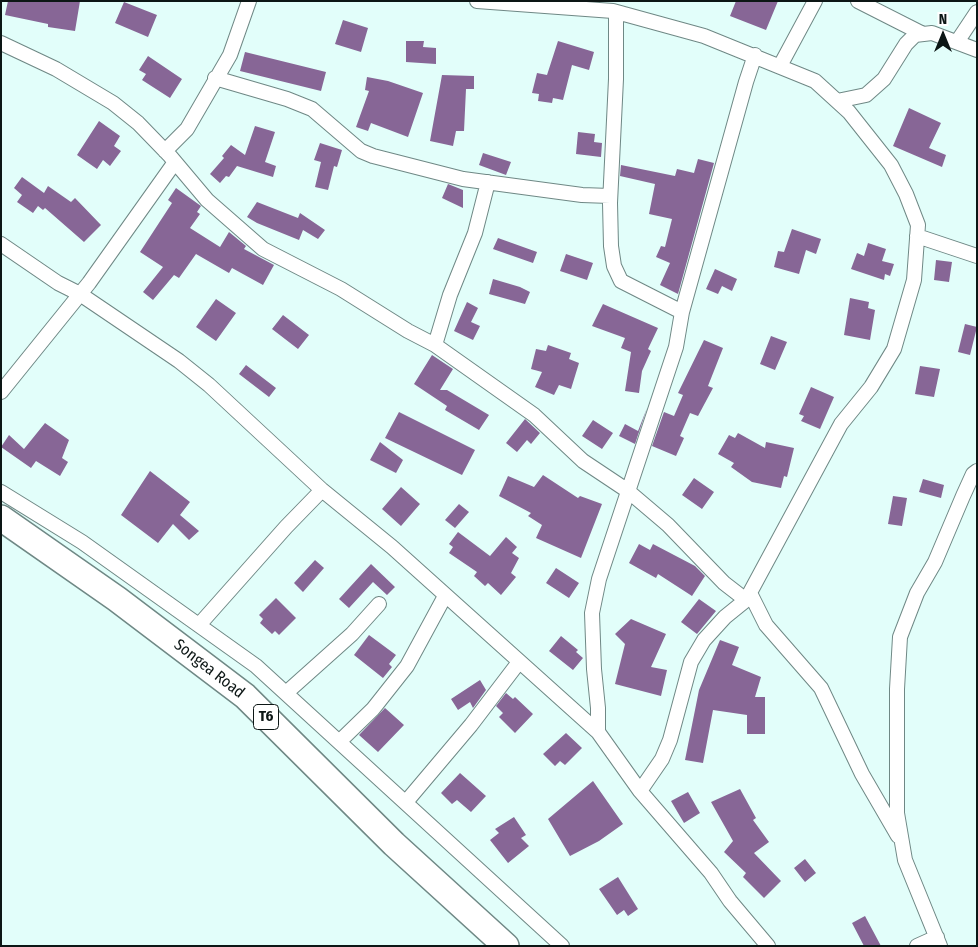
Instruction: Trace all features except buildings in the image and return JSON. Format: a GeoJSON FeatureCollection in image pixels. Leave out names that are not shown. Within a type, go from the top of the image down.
{"type":"FeatureCollection","features":[{"type":"Feature","properties":{"kind":"highway","name":"Songea Road"},"geometry":{"type":"LineString","coordinates":[[1,518],[117,599],[245,696],[394,844],[506,946]]}},
{"type":"Feature","properties":{"kind":"street"},"geometry":{"type":"LineString","coordinates":[[165,151],[187,129],[230,55],[249,1]]}},
{"type":"Feature","properties":{"kind":"street"},"geometry":{"type":"LineString","coordinates":[[477,1],[602,6],[616,12],[704,36],[755,55],[815,81],[871,137],[891,165],[906,194],[918,225],[914,280],[894,349],[871,387],[841,424],[748,597],[725,617],[704,640],[690,662],[670,740],[662,759],[640,791]]}},
{"type":"Feature","properties":{"kind":"street"},"geometry":{"type":"LineString","coordinates":[[780,66],[815,1]]}},
{"type":"Feature","properties":{"kind":"street"},"geometry":{"type":"LineString","coordinates":[[858,1],[876,5],[923,34]]}},
{"type":"Feature","properties":{"kind":"street"},"geometry":{"type":"LineString","coordinates":[[616,12],[616,79],[610,196],[611,246],[614,266],[621,280],[636,290],[682,312]]}},
{"type":"Feature","properties":{"kind":"street"},"geometry":{"type":"LineString","coordinates":[[957,42],[977,12]]}},
{"type":"Feature","properties":{"kind":"street"},"geometry":{"type":"LineString","coordinates":[[837,101],[866,95],[884,79],[906,44],[915,35],[932,33],[977,50]]}},
{"type":"Feature","properties":{"kind":"street"},"geometry":{"type":"LineString","coordinates":[[1,44],[56,68],[113,103],[138,123],[175,162],[207,200],[263,249],[341,289],[408,331],[436,345],[534,415],[583,461],[628,491],[668,525],[724,583],[748,597],[766,625],[821,688],[862,774],[903,843]]}},
{"type":"Feature","properties":{"kind":"street"},"geometry":{"type":"LineString","coordinates":[[598,732],[592,613],[599,580],[676,346],[682,312],[755,55]]}},
{"type":"Feature","properties":{"kind":"street"},"geometry":{"type":"LineString","coordinates":[[215,78],[246,86],[312,109],[361,151],[373,156],[463,179],[582,195],[610,196]]}},
{"type":"Feature","properties":{"kind":"street"},"geometry":{"type":"LineString","coordinates":[[1,392],[80,294],[175,162]]}},
{"type":"Feature","properties":{"kind":"street"},"geometry":{"type":"LineString","coordinates":[[436,345],[450,295],[475,233],[488,182]]}},
{"type":"Feature","properties":{"kind":"street"},"geometry":{"type":"LineString","coordinates":[[917,236],[977,256]]}},
{"type":"Feature","properties":{"kind":"street"},"geometry":{"type":"LineString","coordinates":[[1,244],[58,283],[80,294],[179,361],[209,385],[322,490],[392,547],[598,732],[640,791],[711,873],[730,901],[768,946]]}},
{"type":"Feature","properties":{"kind":"street"},"geometry":{"type":"LineString","coordinates":[[916,946],[938,941],[905,860],[897,813],[897,688],[900,637],[917,593],[935,562],[976,474]]}},
{"type":"Feature","properties":{"kind":"street"},"geometry":{"type":"LineString","coordinates":[[199,625],[286,527],[322,490]]}},
{"type":"Feature","properties":{"kind":"street"},"geometry":{"type":"LineString","coordinates":[[1,492],[82,542],[256,666],[562,946]]}},
{"type":"Feature","properties":{"kind":"street"},"geometry":{"type":"LineString","coordinates":[[339,742],[373,709],[407,666],[446,596]]}},
{"type":"Feature","properties":{"kind":"street"},"geometry":{"type":"LineString","coordinates":[[286,693],[352,634],[379,604]]}},
{"type":"Feature","properties":{"kind":"street"},"geometry":{"type":"LineString","coordinates":[[406,802],[471,725],[519,662]]}}]}
